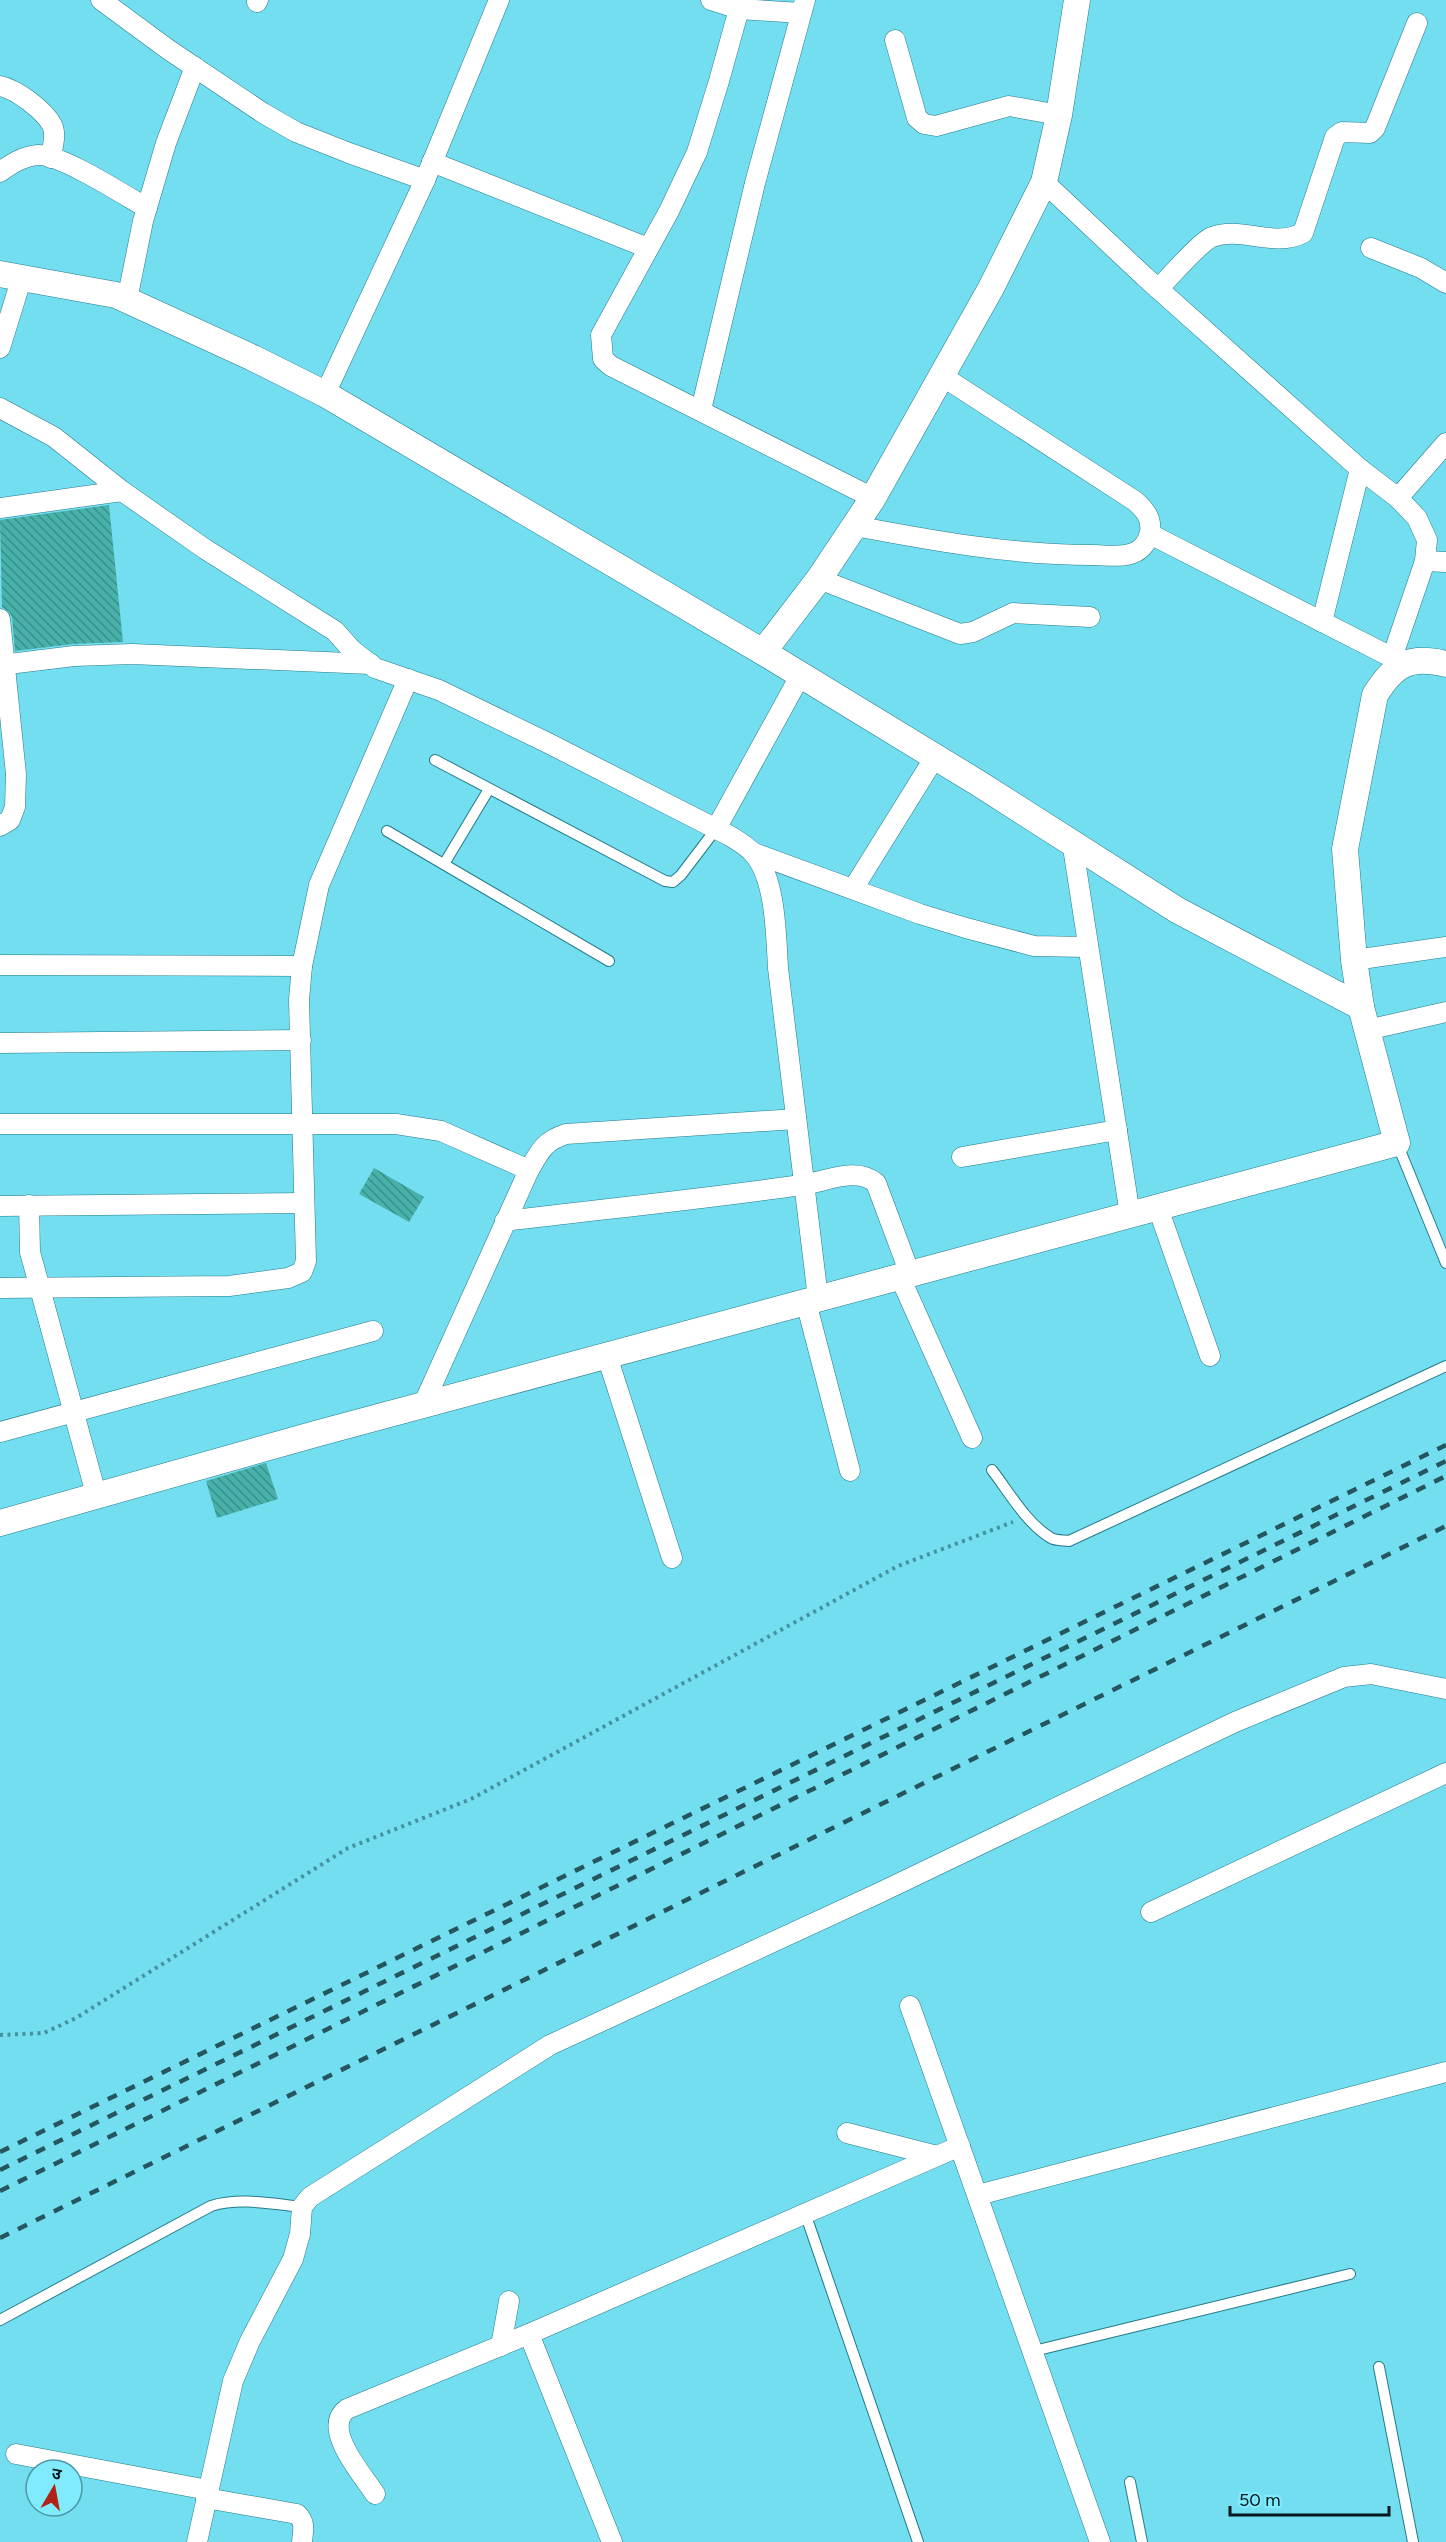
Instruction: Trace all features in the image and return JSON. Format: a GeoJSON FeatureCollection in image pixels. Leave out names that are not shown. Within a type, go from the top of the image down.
{"type":"FeatureCollection","features":[{"type":"Feature","properties":{"kind":"street"},"geometry":{"type":"LineString","coordinates":[[325,394],[428,171],[498,0]]}},
{"type":"Feature","properties":{"kind":"street"},"geometry":{"type":"LineString","coordinates":[[701,410],[755,183],[803,7],[739,9],[711,0]]}},
{"type":"Feature","properties":{"kind":"street"},"geometry":{"type":"LineString","coordinates":[[763,652],[819,579],[873,498],[991,288],[1044,182],[1059,115],[1077,0]]}},
{"type":"Feature","properties":{"kind":"street"},"geometry":{"type":"LineString","coordinates":[[112,3],[195,67],[263,113],[296,132],[349,153],[428,171],[648,248]]}},
{"type":"Feature","properties":{"kind":"street"},"geometry":{"type":"LineString","coordinates":[[739,9],[697,152],[669,211],[601,335],[603,359],[611,366],[873,498]]}},
{"type":"Feature","properties":{"kind":"street"},"geometry":{"type":"LineString","coordinates":[[1158,289],[1209,238],[1222,234],[1292,238],[1303,232],[1335,136],[1342,132],[1370,133],[1375,128],[1418,23]]}},
{"type":"Feature","properties":{"kind":"street"},"geometry":{"type":"LineString","coordinates":[[895,40],[916,118],[924,124],[936,126],[1009,106],[1059,115]]}},
{"type":"Feature","properties":{"kind":"street"},"geometry":{"type":"LineString","coordinates":[[127,300],[147,208],[166,143],[195,67]]}},
{"type":"Feature","properties":{"kind":"street"},"geometry":{"type":"LineString","coordinates":[[0,86],[24,96],[52,125],[55,134],[51,158]]}},
{"type":"Feature","properties":{"kind":"street"},"geometry":{"type":"LineString","coordinates":[[0,172],[17,160],[39,155],[60,160],[147,208]]}},
{"type":"Feature","properties":{"kind":"street"},"geometry":{"type":"LineString","coordinates":[[0,1523],[96,1494],[1397,1143],[1364,1018],[1354,960],[1345,849],[1375,695],[1398,660],[1425,561],[1427,540],[1417,518],[1398,498],[1360,470],[1158,289],[1044,182]]}},
{"type":"Feature","properties":{"kind":"street"},"geometry":{"type":"LineString","coordinates":[[1371,248],[1421,268],[1446,283]]}},
{"type":"Feature","properties":{"kind":"street"},"geometry":{"type":"LineString","coordinates":[[0,348],[11,275],[116,296],[254,358],[325,394],[763,652],[1072,841],[1177,910],[1364,1018],[1446,1012]]}},
{"type":"Feature","properties":{"kind":"street"},"geometry":{"type":"LineString","coordinates":[[855,526],[952,544],[1053,555],[1119,555],[1133,553],[1144,546],[1150,534],[1151,522],[1146,511],[1135,501],[942,376]]}},
{"type":"Feature","properties":{"kind":"street"},"geometry":{"type":"LineString","coordinates":[[0,408],[54,437],[122,491],[205,549],[335,631],[352,650],[371,664],[439,690],[548,743],[730,836],[754,853],[920,914],[1034,946],[1088,947]]}},
{"type":"Feature","properties":{"kind":"street"},"geometry":{"type":"LineString","coordinates":[[1398,498],[1446,443]]}},
{"type":"Feature","properties":{"kind":"street"},"geometry":{"type":"LineString","coordinates":[[1322,622],[1360,470]]}},
{"type":"Feature","properties":{"kind":"street"},"geometry":{"type":"LineString","coordinates":[[0,508],[122,491]]}},
{"type":"Feature","properties":{"kind":"street"},"geometry":{"type":"LineString","coordinates":[[1150,534],[1398,660],[1428,660],[1446,664]]}},
{"type":"Feature","properties":{"kind":"street"},"geometry":{"type":"LineString","coordinates":[[1425,561],[1446,562]]}},
{"type":"Feature","properties":{"kind":"street"},"geometry":{"type":"LineString","coordinates":[[819,579],[960,634],[973,632],[1013,613],[1090,617]]}},
{"type":"Feature","properties":{"kind":"street"},"geometry":{"type":"LineString","coordinates":[[0,619],[6,744],[16,774],[15,807],[10,820],[0,826]]}},
{"type":"Feature","properties":{"kind":"street"},"geometry":{"type":"LineString","coordinates":[[2,665],[74,656],[132,654],[371,664]]}},
{"type":"Feature","properties":{"kind":"street"},"geometry":{"type":"LineString","coordinates":[[716,829],[800,676]]}},
{"type":"Feature","properties":{"kind":"street"},"geometry":{"type":"LineString","coordinates":[[0,1288],[229,1286],[288,1278],[302,1272],[306,1261],[299,1000],[302,966],[319,885],[408,679]]}},
{"type":"Feature","properties":{"kind":"street"},"geometry":{"type":"LineString","coordinates":[[853,889],[935,757]]}},
{"type":"Feature","properties":{"kind":"street"},"geometry":{"type":"LineString","coordinates":[[1072,841],[1130,1215]]}},
{"type":"Feature","properties":{"kind":"street"},"geometry":{"type":"LineString","coordinates":[[754,853],[767,879],[774,915],[778,968],[804,1185],[812,1300],[850,1472]]}},
{"type":"Feature","properties":{"kind":"street"},"geometry":{"type":"LineString","coordinates":[[1354,960],[1446,947]]}},
{"type":"Feature","properties":{"kind":"street"},"geometry":{"type":"LineString","coordinates":[[0,965],[302,966]]}},
{"type":"Feature","properties":{"kind":"street"},"geometry":{"type":"LineString","coordinates":[[0,1043],[301,1040]]}},
{"type":"Feature","properties":{"kind":"street"},"geometry":{"type":"LineString","coordinates":[[423,1406],[529,1170],[541,1149],[551,1138],[566,1134],[796,1119]]}},
{"type":"Feature","properties":{"kind":"street"},"geometry":{"type":"LineString","coordinates":[[0,1124],[396,1124],[441,1131],[529,1170]]}},
{"type":"Feature","properties":{"kind":"street"},"geometry":{"type":"LineString","coordinates":[[962,1157],[1117,1130]]}},
{"type":"Feature","properties":{"kind":"street"},"geometry":{"type":"LineString","coordinates":[[505,1221],[804,1185],[856,1174],[867,1175],[876,1183],[905,1276],[972,1438]]}},
{"type":"Feature","properties":{"kind":"street"},"geometry":{"type":"LineString","coordinates":[[0,1206],[304,1203]]}},
{"type":"Feature","properties":{"kind":"street"},"geometry":{"type":"LineString","coordinates":[[29,1205],[28,1236],[39,1288],[96,1494]]}},
{"type":"Feature","properties":{"kind":"street"},"geometry":{"type":"LineString","coordinates":[[1158,1208],[1210,1356]]}},
{"type":"Feature","properties":{"kind":"street"},"geometry":{"type":"LineString","coordinates":[[0,1432],[374,1331]]}},
{"type":"Feature","properties":{"kind":"street"},"geometry":{"type":"LineString","coordinates":[[607,1356],[672,1558]]}},
{"type":"Feature","properties":{"kind":"street"},"geometry":{"type":"LineString","coordinates":[[197,2542],[233,2380],[293,2259],[300,2234],[302,2207],[310,2197],[550,2045],[879,1893],[1235,1722],[1344,1677],[1371,1674],[1446,1689]]}},
{"type":"Feature","properties":{"kind":"street"},"geometry":{"type":"LineString","coordinates":[[1151,1912],[1446,1773]]}},
{"type":"Feature","properties":{"kind":"street"},"geometry":{"type":"LineString","coordinates":[[910,2006],[1100,2542]]}},
{"type":"Feature","properties":{"kind":"street"},"geometry":{"type":"LineString","coordinates":[[978,2195],[1446,2072]]}},
{"type":"Feature","properties":{"kind":"street"},"geometry":{"type":"LineString","coordinates":[[847,2133],[937,2156]]}},
{"type":"Feature","properties":{"kind":"street"},"geometry":{"type":"LineString","coordinates":[[375,2494],[339,2437],[337,2424],[340,2414],[347,2409],[529,2334],[960,2146]]}},
{"type":"Feature","properties":{"kind":"street"},"geometry":{"type":"LineString","coordinates":[[501,2346],[509,2301]]}},
{"type":"Feature","properties":{"kind":"street"},"geometry":{"type":"LineString","coordinates":[[529,2334],[612,2542]]}},
{"type":"Feature","properties":{"kind":"street"},"geometry":{"type":"LineString","coordinates":[[16,2454],[297,2514],[303,2520],[302,2542]]}},
{"type":"Feature","properties":{"kind":"lane"},"geometry":{"type":"LineString","coordinates":[[435,760],[665,881],[673,882],[681,875],[716,829]]}},
{"type":"Feature","properties":{"kind":"lane"},"geometry":{"type":"LineString","coordinates":[[444,864],[489,789]]}},
{"type":"Feature","properties":{"kind":"lane"},"geometry":{"type":"LineString","coordinates":[[387,831],[609,961]]}},
{"type":"Feature","properties":{"kind":"lane"},"geometry":{"type":"LineString","coordinates":[[1397,1143],[1446,1263]]}},
{"type":"Feature","properties":{"kind":"lane"},"geometry":{"type":"LineString","coordinates":[[992,1470],[1027,1516],[1053,1540],[1069,1541],[1446,1366]]}},
{"type":"Feature","properties":{"kind":"lane"},"geometry":{"type":"LineString","coordinates":[[0,2320],[211,2206],[224,2202],[242,2202],[302,2207]]}},
{"type":"Feature","properties":{"kind":"lane"},"geometry":{"type":"LineString","coordinates":[[805,2214],[918,2542]]}},
{"type":"Feature","properties":{"kind":"lane"},"geometry":{"type":"LineString","coordinates":[[1034,2351],[1350,2274]]}},
{"type":"Feature","properties":{"kind":"lane"},"geometry":{"type":"LineString","coordinates":[[1379,2367],[1413,2542]]}},
{"type":"Feature","properties":{"kind":"lane"},"geometry":{"type":"LineString","coordinates":[[1130,2482],[1142,2542]]}},
{"type":"Feature","properties":{"kind":"path"},"geometry":{"type":"LineString","coordinates":[[0,2035],[44,2033],[76,2019],[348,1848],[471,1799],[898,1566],[993,1532],[1027,1516]]}},
{"type":"Feature","properties":{"kind":"building"},"geometry":{"type":"Polygon","coordinates":[[[109,505],[123,642],[73,644],[15,651],[12,617],[2,607],[0,520],[109,505]]]}},
{"type":"Feature","properties":{"kind":"building"},"geometry":{"type":"Polygon","coordinates":[[[374,1168],[424,1197],[409,1222],[359,1194],[374,1168]]]}},
{"type":"Feature","properties":{"kind":"building"},"geometry":{"type":"Polygon","coordinates":[[[266,1463],[278,1499],[217,1518],[206,1481],[266,1463]]]}},
{"type":"Feature","properties":{"kind":"railway"},"geometry":{"type":"LineString","coordinates":[[0,2152],[1446,1445]]}},
{"type":"Feature","properties":{"kind":"railway"},"geometry":{"type":"LineString","coordinates":[[0,2170],[1446,1461]]}},
{"type":"Feature","properties":{"kind":"railway"},"geometry":{"type":"LineString","coordinates":[[0,2191],[1446,1476]]}},
{"type":"Feature","properties":{"kind":"railway"},"geometry":{"type":"LineString","coordinates":[[0,2238],[1446,1526]]}}]}
